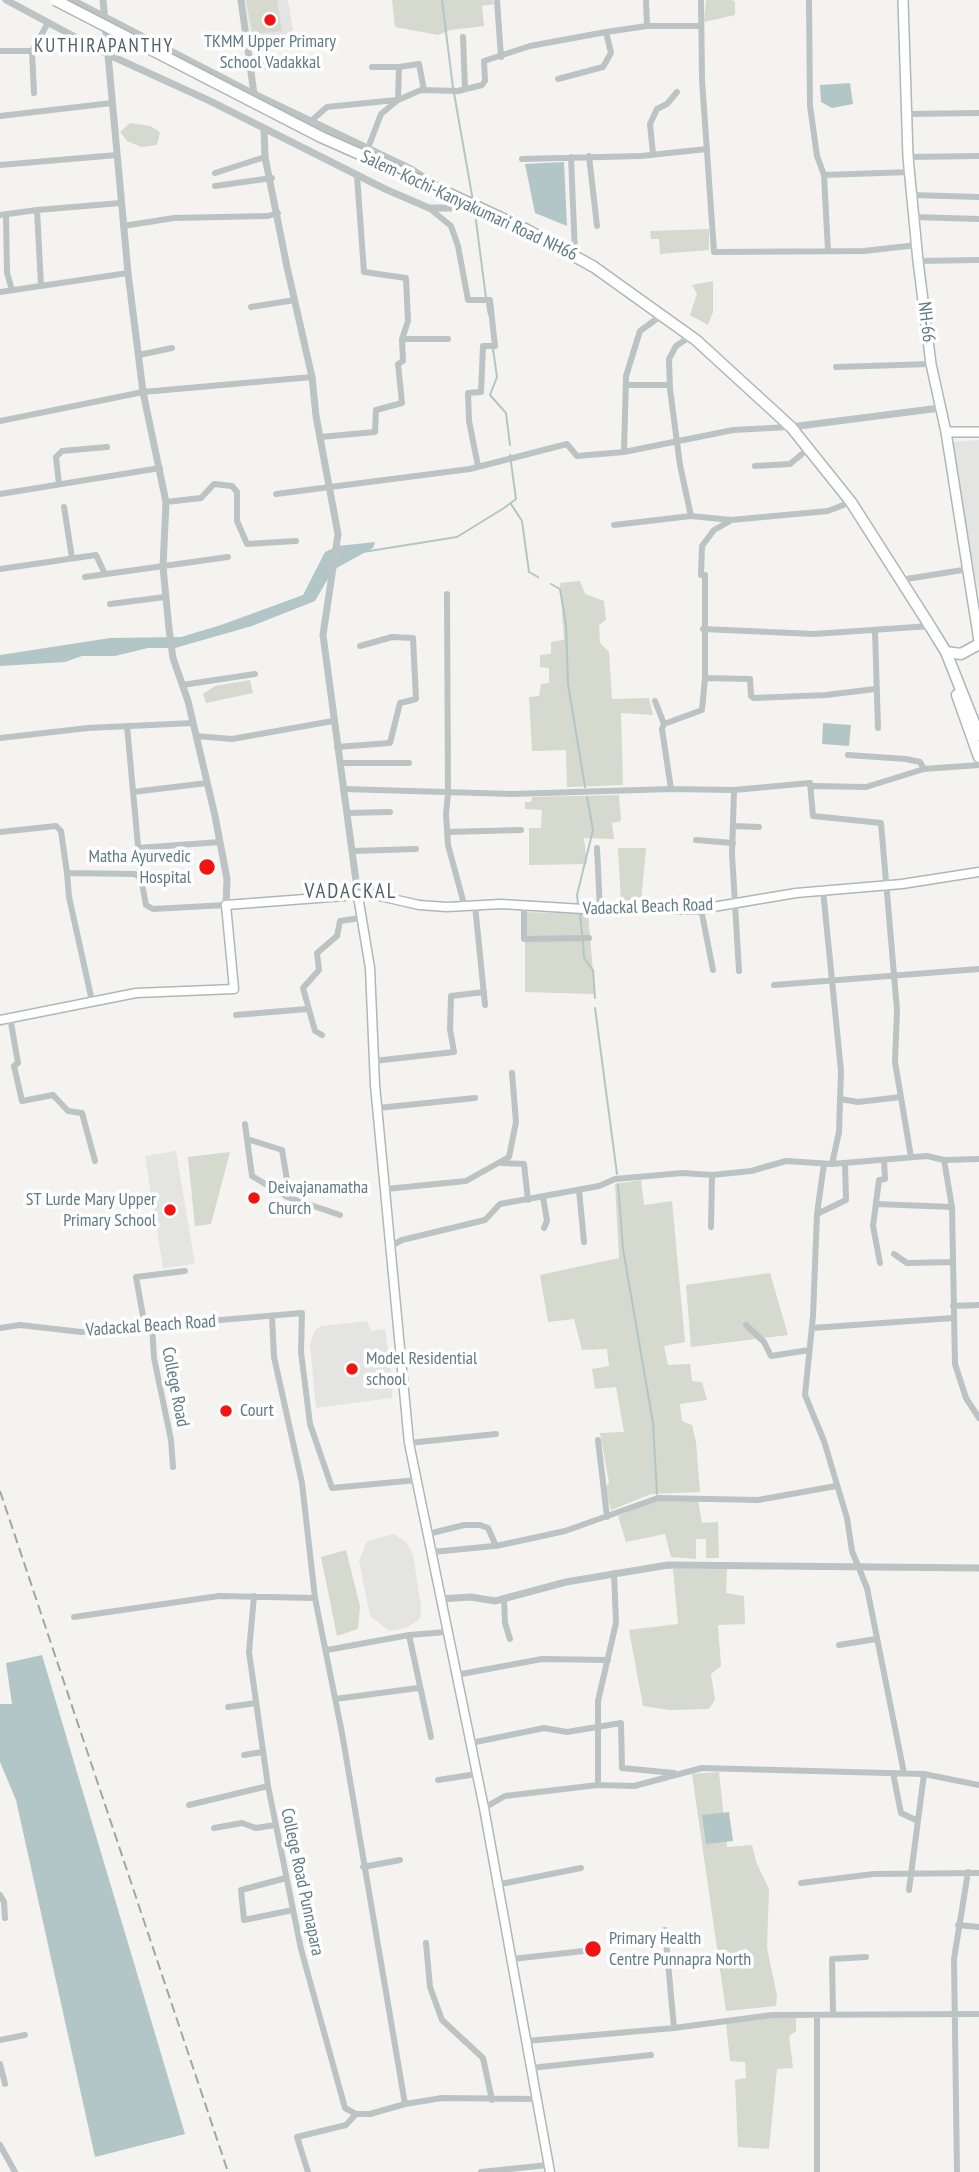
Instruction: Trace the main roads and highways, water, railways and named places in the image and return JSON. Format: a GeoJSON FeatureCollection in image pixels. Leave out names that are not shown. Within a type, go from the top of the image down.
{"type":"FeatureCollection","features":[{"type":"Feature","properties":{"kind":"highway","name":"Salem-Kochi-Kanyakumari Road NH66"},"geometry":{"type":"LineString","coordinates":[[55,0],[321,137],[575,254],[691,337],[792,427],[851,502],[946,652],[979,735]]}},
{"type":"Feature","properties":{"kind":"highway"},"geometry":{"type":"LineString","coordinates":[[930,626],[979,757]]}},
{"type":"Feature","properties":{"kind":"highway"},"geometry":{"type":"LineString","coordinates":[[946,652],[961,654],[979,643]]}},
{"type":"Feature","properties":{"kind":"main road","name":"NH-66"},"geometry":{"type":"LineString","coordinates":[[903,0],[908,157],[918,261],[931,364],[946,432],[979,643]]}},
{"type":"Feature","properties":{"kind":"main road"},"geometry":{"type":"LineString","coordinates":[[946,432],[979,432]]}},
{"type":"Feature","properties":{"kind":"main road","name":"Vadackal Beach Road"},"geometry":{"type":"LineString","coordinates":[[0,1020],[136,993],[234,989],[226,905],[371,894],[419,905],[464,904],[600,910],[701,909],[979,872]]}},
{"type":"Feature","properties":{"kind":"main road"},"geometry":{"type":"LineString","coordinates":[[358,896],[370,968],[374,1061],[389,1247],[409,1443],[484,1808],[549,2169]]}},
{"type":"Feature","properties":{"kind":"waterway"},"geometry":{"type":"LineString","coordinates":[[442,0],[453,88]]}},
{"type":"Feature","properties":{"kind":"waterway"},"geometry":{"type":"LineString","coordinates":[[454,93],[473,201]]}},
{"type":"Feature","properties":{"kind":"waterway"},"geometry":{"type":"LineString","coordinates":[[475,213],[486,298]]}},
{"type":"Feature","properties":{"kind":"waterway"},"geometry":{"type":"LineString","coordinates":[[487,304],[489,315]]}},
{"type":"Feature","properties":{"kind":"waterway"},"geometry":{"type":"LineString","coordinates":[[493,349],[497,377],[490,395],[506,413],[510,445]]}},
{"type":"Feature","properties":{"kind":"waterway"},"geometry":{"type":"LineString","coordinates":[[363,552],[457,537],[504,508],[516,499],[510,455]]}},
{"type":"Feature","properties":{"kind":"waterway"},"geometry":{"type":"LineString","coordinates":[[511,504],[522,521],[529,572],[538,577]]}},
{"type":"Feature","properties":{"kind":"waterway"},"geometry":{"type":"LineString","coordinates":[[551,584],[560,589],[566,625],[568,684],[585,787]]}},
{"type":"Feature","properties":{"kind":"waterway"},"geometry":{"type":"LineString","coordinates":[[578,904],[577,895],[593,830],[587,797]]}},
{"type":"Feature","properties":{"kind":"waterway"},"geometry":{"type":"LineString","coordinates":[[580,914],[582,934]]}},
{"type":"Feature","properties":{"kind":"waterway"},"geometry":{"type":"LineString","coordinates":[[583,940],[584,958],[593,970],[595,998]]}},
{"type":"Feature","properties":{"kind":"waterway"},"geometry":{"type":"LineString","coordinates":[[595,1008],[617,1174]]}},
{"type":"Feature","properties":{"kind":"waterway"},"geometry":{"type":"LineString","coordinates":[[618,1184],[623,1249],[653,1423],[657,1494]]}},
{"type":"Feature","properties":{"kind":"railway"},"geometry":{"type":"LineString","coordinates":[[0,1491],[228,2172]]}},
{"type":"Feature","properties":{"kind":"place","name":"TKMM Upper Primary School Vadakkal"},"geometry":{"type":"Point","coordinates":[270,20]}},
{"type":"Feature","properties":{"kind":"place","name":"Matha Ayurvedic Hospital"},"geometry":{"type":"Point","coordinates":[207,867]}},
{"type":"Feature","properties":{"kind":"place","name":"Deivajanamatha Church"},"geometry":{"type":"Point","coordinates":[254,1198]}},
{"type":"Feature","properties":{"kind":"place","name":"ST Lurde Mary Upper Primary School"},"geometry":{"type":"Point","coordinates":[170,1210]}},
{"type":"Feature","properties":{"kind":"place","name":"Model Residential school"},"geometry":{"type":"Point","coordinates":[352,1369]}},
{"type":"Feature","properties":{"kind":"place","name":"Court"},"geometry":{"type":"Point","coordinates":[226,1411]}},
{"type":"Feature","properties":{"kind":"place","name":"Primary Health Centre Punnapra North"},"geometry":{"type":"Point","coordinates":[593,1949]}},
{"type":"Feature","properties":{"kind":"district","name":"KUTHIRAPANTHY"},"geometry":{"type":"Point","coordinates":[104,47]}},
{"type":"Feature","properties":{"kind":"district","name":"VADACKAL"},"geometry":{"type":"Point","coordinates":[351,892]}}]}
